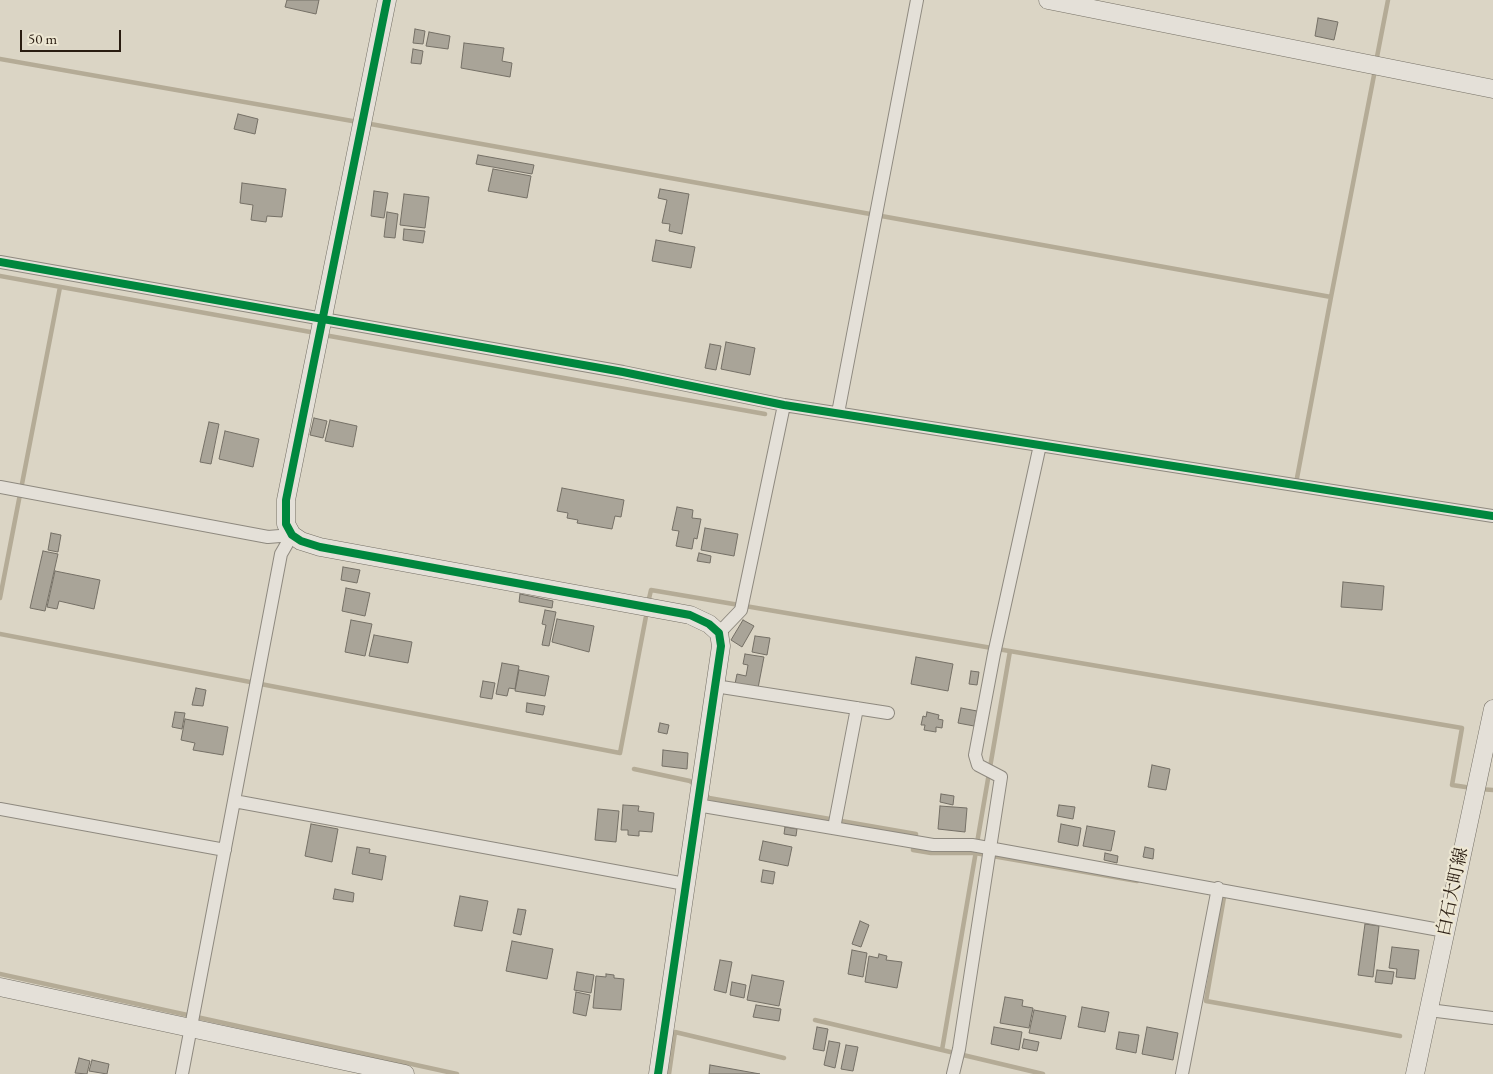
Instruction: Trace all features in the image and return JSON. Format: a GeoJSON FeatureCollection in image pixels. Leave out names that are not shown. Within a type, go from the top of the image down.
{"type":"FeatureCollection","features":[{"type":"Feature","properties":{"kind":"street"},"geometry":{"type":"LineString","coordinates":[[388,0],[286,500],[286,524],[292,535],[301,541],[320,547],[690,615],[709,624],[719,633],[720,646],[715,686],[658,1074]]}},
{"type":"Feature","properties":{"kind":"street"},"geometry":{"type":"LineString","coordinates":[[838,413],[917,0]]}},
{"type":"Feature","properties":{"kind":"street"},"geometry":{"type":"LineString","coordinates":[[1048,0],[1493,88]]}},
{"type":"Feature","properties":{"kind":"street"},"geometry":{"type":"LineString","coordinates":[[0,262],[322,330],[623,372],[784,405],[1493,516]]}},
{"type":"Feature","properties":{"kind":"street"},"geometry":{"type":"LineString","coordinates":[[719,633],[742,606],[784,405]]}},
{"type":"Feature","properties":{"kind":"street"},"geometry":{"type":"LineString","coordinates":[[953,1071],[959,1049],[981,847],[1001,777],[978,765],[975,755],[1040,445]]}},
{"type":"Feature","properties":{"kind":"street"},"geometry":{"type":"LineString","coordinates":[[0,487],[268,537],[292,535]]}},
{"type":"Feature","properties":{"kind":"street"},"geometry":{"type":"LineString","coordinates":[[182,1074],[282,554],[292,535]]}},
{"type":"Feature","properties":{"kind":"street"},"geometry":{"type":"LineString","coordinates":[[715,686],[888,713]]}},
{"type":"Feature","properties":{"kind":"street"},"geometry":{"type":"LineString","coordinates":[[836,822],[857,708]]}},
{"type":"Feature","properties":{"kind":"street","name":"白石大町線"},"geometry":{"type":"LineString","coordinates":[[1416,1074],[1493,709]]}},
{"type":"Feature","properties":{"kind":"street"},"geometry":{"type":"LineString","coordinates":[[698,794],[836,822],[933,846],[981,847],[1217,893],[1445,931]]}},
{"type":"Feature","properties":{"kind":"street"},"geometry":{"type":"LineString","coordinates":[[234,801],[685,884]]}},
{"type":"Feature","properties":{"kind":"street"},"geometry":{"type":"LineString","coordinates":[[0,809],[225,850]]}},
{"type":"Feature","properties":{"kind":"street"},"geometry":{"type":"LineString","coordinates":[[1182,1074],[1217,893]]}},
{"type":"Feature","properties":{"kind":"street"},"geometry":{"type":"LineString","coordinates":[[0,987],[192,1021],[405,1074]]}},
{"type":"Feature","properties":{"kind":"street"},"geometry":{"type":"LineString","coordinates":[[1429,1010],[1493,1018]]}},
{"type":"Feature","properties":{"kind":"building"},"geometry":{"type":"Polygon","coordinates":[[[287,0],[319,0],[316,14],[285,7],[287,0]]]}},
{"type":"Feature","properties":{"kind":"building"},"geometry":{"type":"Polygon","coordinates":[[[1318,18],[1338,22],[1334,40],[1315,36],[1318,18]]]}},
{"type":"Feature","properties":{"kind":"building"},"geometry":{"type":"Polygon","coordinates":[[[415,29],[425,31],[423,44],[413,43],[415,29]]]}},
{"type":"Feature","properties":{"kind":"building"},"geometry":{"type":"Polygon","coordinates":[[[429,32],[450,36],[448,49],[426,46],[429,32]]]}},
{"type":"Feature","properties":{"kind":"building"},"geometry":{"type":"Polygon","coordinates":[[[464,43],[504,48],[502,61],[512,63],[510,77],[461,68],[464,43]]]}},
{"type":"Feature","properties":{"kind":"building"},"geometry":{"type":"Polygon","coordinates":[[[413,49],[423,51],[421,64],[411,63],[413,49]]]}},
{"type":"Feature","properties":{"kind":"building"},"geometry":{"type":"Polygon","coordinates":[[[238,114],[258,119],[255,134],[234,129],[238,114]]]}},
{"type":"Feature","properties":{"kind":"building"},"geometry":{"type":"Polygon","coordinates":[[[478,155],[534,165],[532,174],[476,164],[478,155]]]}},
{"type":"Feature","properties":{"kind":"building"},"geometry":{"type":"Polygon","coordinates":[[[493,169],[531,176],[527,198],[488,191],[493,169]]]}},
{"type":"Feature","properties":{"kind":"building"},"geometry":{"type":"Polygon","coordinates":[[[242,183],[286,189],[282,217],[267,216],[266,222],[251,220],[253,205],[240,203],[242,183]]]}},
{"type":"Feature","properties":{"kind":"building"},"geometry":{"type":"Polygon","coordinates":[[[660,189],[689,194],[682,234],[669,231],[670,224],[662,223],[667,200],[658,198],[660,189]]]}},
{"type":"Feature","properties":{"kind":"building"},"geometry":{"type":"Polygon","coordinates":[[[374,191],[388,193],[384,218],[371,216],[374,191]]]}},
{"type":"Feature","properties":{"kind":"building"},"geometry":{"type":"Polygon","coordinates":[[[404,194],[429,197],[425,228],[400,225],[404,194]]]}},
{"type":"Feature","properties":{"kind":"building"},"geometry":{"type":"Polygon","coordinates":[[[387,212],[398,214],[395,238],[384,237],[387,212]]]}},
{"type":"Feature","properties":{"kind":"building"},"geometry":{"type":"Polygon","coordinates":[[[404,229],[425,231],[423,243],[403,240],[404,229]]]}},
{"type":"Feature","properties":{"kind":"building"},"geometry":{"type":"Polygon","coordinates":[[[656,240],[695,247],[691,268],[652,261],[656,240]]]}},
{"type":"Feature","properties":{"kind":"building"},"geometry":{"type":"Polygon","coordinates":[[[726,342],[755,348],[750,375],[721,369],[726,342]]]}},
{"type":"Feature","properties":{"kind":"building"},"geometry":{"type":"Polygon","coordinates":[[[710,344],[721,346],[716,370],[705,368],[710,344]]]}},
{"type":"Feature","properties":{"kind":"building"},"geometry":{"type":"Polygon","coordinates":[[[314,418],[327,421],[323,438],[310,435],[314,418]]]}},
{"type":"Feature","properties":{"kind":"building"},"geometry":{"type":"Polygon","coordinates":[[[330,420],[357,426],[353,447],[325,441],[330,420]]]}},
{"type":"Feature","properties":{"kind":"building"},"geometry":{"type":"Polygon","coordinates":[[[209,422],[219,424],[211,464],[200,462],[209,422]]]}},
{"type":"Feature","properties":{"kind":"building"},"geometry":{"type":"Polygon","coordinates":[[[225,431],[259,439],[253,467],[219,459],[225,431]]]}},
{"type":"Feature","properties":{"kind":"building"},"geometry":{"type":"Polygon","coordinates":[[[562,488],[624,500],[621,517],[615,516],[612,529],[577,523],[578,520],[567,518],[568,513],[557,511],[562,488]]]}},
{"type":"Feature","properties":{"kind":"building"},"geometry":{"type":"Polygon","coordinates":[[[677,507],[693,510],[692,518],[701,519],[697,539],[694,538],[692,549],[676,546],[679,531],[672,530],[677,507]]]}},
{"type":"Feature","properties":{"kind":"building"},"geometry":{"type":"Polygon","coordinates":[[[705,528],[738,534],[734,556],[701,550],[705,528]]]}},
{"type":"Feature","properties":{"kind":"building"},"geometry":{"type":"Polygon","coordinates":[[[51,533],[61,535],[58,552],[48,550],[51,533]]]}},
{"type":"Feature","properties":{"kind":"building"},"geometry":{"type":"Polygon","coordinates":[[[43,551],[58,554],[45,611],[30,608],[43,551]]]}},
{"type":"Feature","properties":{"kind":"building"},"geometry":{"type":"Polygon","coordinates":[[[699,553],[711,556],[710,563],[697,561],[699,553]]]}},
{"type":"Feature","properties":{"kind":"building"},"geometry":{"type":"Polygon","coordinates":[[[343,567],[360,570],[357,583],[341,580],[343,567]]]}},
{"type":"Feature","properties":{"kind":"building"},"geometry":{"type":"Polygon","coordinates":[[[55,571],[100,580],[94,609],[59,601],[57,609],[47,607],[55,571]]]}},
{"type":"Feature","properties":{"kind":"building"},"geometry":{"type":"Polygon","coordinates":[[[1343,582],[1384,586],[1382,610],[1341,607],[1343,582]]]}},
{"type":"Feature","properties":{"kind":"building"},"geometry":{"type":"Polygon","coordinates":[[[346,588],[370,593],[365,616],[342,611],[346,588]]]}},
{"type":"Feature","properties":{"kind":"building"},"geometry":{"type":"Polygon","coordinates":[[[520,594],[553,601],[552,608],[519,602],[520,594]]]}},
{"type":"Feature","properties":{"kind":"building"},"geometry":{"type":"Polygon","coordinates":[[[545,610],[556,612],[549,646],[542,645],[546,625],[542,624],[545,610]]]}},
{"type":"Feature","properties":{"kind":"building"},"geometry":{"type":"Polygon","coordinates":[[[557,619],[594,626],[589,652],[552,642],[557,619]]]}},
{"type":"Feature","properties":{"kind":"building"},"geometry":{"type":"Polygon","coordinates":[[[351,620],[372,624],[365,656],[345,652],[351,620]]]}},
{"type":"Feature","properties":{"kind":"building"},"geometry":{"type":"Polygon","coordinates":[[[743,620],[754,626],[742,647],[731,640],[743,620]]]}},
{"type":"Feature","properties":{"kind":"building"},"geometry":{"type":"Polygon","coordinates":[[[374,635],[412,642],[408,663],[369,656],[374,635]]]}},
{"type":"Feature","properties":{"kind":"building"},"geometry":{"type":"Polygon","coordinates":[[[755,636],[770,638],[767,655],[752,652],[755,636]]]}},
{"type":"Feature","properties":{"kind":"building"},"geometry":{"type":"Polygon","coordinates":[[[745,654],[764,657],[758,688],[735,684],[737,674],[746,676],[748,665],[743,664],[745,654]]]}},
{"type":"Feature","properties":{"kind":"building"},"geometry":{"type":"Polygon","coordinates":[[[916,657],[953,664],[948,691],[911,684],[916,657]]]}},
{"type":"Feature","properties":{"kind":"building"},"geometry":{"type":"Polygon","coordinates":[[[502,663],[519,666],[515,689],[509,688],[507,696],[496,694],[502,663]]]}},
{"type":"Feature","properties":{"kind":"building"},"geometry":{"type":"Polygon","coordinates":[[[519,670],[549,676],[545,696],[515,691],[519,670]]]}},
{"type":"Feature","properties":{"kind":"building"},"geometry":{"type":"Polygon","coordinates":[[[971,671],[979,672],[977,685],[969,684],[971,671]]]}},
{"type":"Feature","properties":{"kind":"building"},"geometry":{"type":"Polygon","coordinates":[[[483,681],[495,683],[492,699],[480,697],[483,681]]]}},
{"type":"Feature","properties":{"kind":"building"},"geometry":{"type":"Polygon","coordinates":[[[196,688],[206,690],[203,706],[192,705],[196,688]]]}},
{"type":"Feature","properties":{"kind":"building"},"geometry":{"type":"Polygon","coordinates":[[[527,703],[545,706],[543,715],[526,712],[527,703]]]}},
{"type":"Feature","properties":{"kind":"building"},"geometry":{"type":"Polygon","coordinates":[[[961,708],[977,711],[974,726],[958,723],[961,708]]]}},
{"type":"Feature","properties":{"kind":"building"},"geometry":{"type":"Polygon","coordinates":[[[175,712],[185,713],[182,729],[172,727],[175,712]]]}},
{"type":"Feature","properties":{"kind":"building"},"geometry":{"type":"Polygon","coordinates":[[[927,712],[939,715],[938,719],[943,720],[942,728],[936,727],[936,732],[924,730],[925,725],[921,725],[923,716],[926,717],[927,712]]]}},
{"type":"Feature","properties":{"kind":"building"},"geometry":{"type":"Polygon","coordinates":[[[185,719],[228,727],[223,755],[193,750],[195,743],[181,740],[185,719]]]}},
{"type":"Feature","properties":{"kind":"building"},"geometry":{"type":"Polygon","coordinates":[[[660,723],[669,725],[667,734],[658,732],[660,723]]]}},
{"type":"Feature","properties":{"kind":"building"},"geometry":{"type":"Polygon","coordinates":[[[663,750],[688,753],[687,769],[662,766],[663,750]]]}},
{"type":"Feature","properties":{"kind":"building"},"geometry":{"type":"Polygon","coordinates":[[[1152,765],[1170,769],[1166,790],[1148,787],[1152,765]]]}},
{"type":"Feature","properties":{"kind":"building"},"geometry":{"type":"Polygon","coordinates":[[[941,794],[954,796],[953,805],[940,802],[941,794]]]}},
{"type":"Feature","properties":{"kind":"building"},"geometry":{"type":"Polygon","coordinates":[[[623,805],[639,806],[638,811],[654,813],[652,832],[639,831],[639,836],[628,835],[628,830],[621,830],[623,805]]]}},
{"type":"Feature","properties":{"kind":"building"},"geometry":{"type":"Polygon","coordinates":[[[1059,805],[1075,807],[1073,819],[1057,816],[1059,805]]]}},
{"type":"Feature","properties":{"kind":"building"},"geometry":{"type":"Polygon","coordinates":[[[940,806],[967,808],[965,832],[938,829],[940,806]]]}},
{"type":"Feature","properties":{"kind":"building"},"geometry":{"type":"Polygon","coordinates":[[[598,809],[619,811],[616,842],[595,840],[598,809]]]}},
{"type":"Feature","properties":{"kind":"building"},"geometry":{"type":"Polygon","coordinates":[[[311,824],[338,829],[332,862],[305,856],[311,824]]]}},
{"type":"Feature","properties":{"kind":"building"},"geometry":{"type":"Polygon","coordinates":[[[1061,824],[1081,828],[1078,846],[1058,842],[1061,824]]]}},
{"type":"Feature","properties":{"kind":"building"},"geometry":{"type":"Polygon","coordinates":[[[1087,826],[1115,831],[1111,851],[1083,846],[1087,826]]]}},
{"type":"Feature","properties":{"kind":"building"},"geometry":{"type":"Polygon","coordinates":[[[785,827],[797,829],[796,836],[784,834],[785,827]]]}},
{"type":"Feature","properties":{"kind":"building"},"geometry":{"type":"Polygon","coordinates":[[[763,841],[792,847],[788,866],[759,860],[763,841]]]}},
{"type":"Feature","properties":{"kind":"building"},"geometry":{"type":"Polygon","coordinates":[[[357,847],[370,849],[369,853],[386,856],[382,880],[352,874],[357,847]]]}},
{"type":"Feature","properties":{"kind":"building"},"geometry":{"type":"Polygon","coordinates":[[[1145,847],[1154,849],[1153,859],[1143,857],[1145,847]]]}},
{"type":"Feature","properties":{"kind":"building"},"geometry":{"type":"Polygon","coordinates":[[[1105,853],[1118,856],[1117,863],[1104,860],[1105,853]]]}},
{"type":"Feature","properties":{"kind":"building"},"geometry":{"type":"Polygon","coordinates":[[[763,870],[775,872],[773,884],[761,882],[763,870]]]}},
{"type":"Feature","properties":{"kind":"building"},"geometry":{"type":"Polygon","coordinates":[[[335,889],[354,893],[353,902],[333,899],[335,889]]]}},
{"type":"Feature","properties":{"kind":"building"},"geometry":{"type":"Polygon","coordinates":[[[460,896],[488,901],[482,931],[454,926],[460,896]]]}},
{"type":"Feature","properties":{"kind":"building"},"geometry":{"type":"Polygon","coordinates":[[[518,909],[526,910],[521,935],[513,933],[518,909]]]}},
{"type":"Feature","properties":{"kind":"building"},"geometry":{"type":"Polygon","coordinates":[[[860,921],[869,925],[861,947],[852,944],[860,921]]]}},
{"type":"Feature","properties":{"kind":"building"},"geometry":{"type":"Polygon","coordinates":[[[1365,924],[1379,926],[1373,977],[1358,975],[1365,924]]]}},
{"type":"Feature","properties":{"kind":"building"},"geometry":{"type":"Polygon","coordinates":[[[512,941],[553,949],[547,979],[506,971],[512,941]]]}},
{"type":"Feature","properties":{"kind":"building"},"geometry":{"type":"Polygon","coordinates":[[[1392,947],[1419,950],[1415,979],[1396,977],[1397,969],[1389,968],[1392,947]]]}},
{"type":"Feature","properties":{"kind":"building"},"geometry":{"type":"Polygon","coordinates":[[[852,950],[867,953],[863,977],[848,974],[852,950]]]}},
{"type":"Feature","properties":{"kind":"building"},"geometry":{"type":"Polygon","coordinates":[[[879,954],[887,956],[886,960],[902,962],[897,988],[865,982],[869,956],[878,958],[879,954]]]}},
{"type":"Feature","properties":{"kind":"building"},"geometry":{"type":"Polygon","coordinates":[[[720,960],[732,962],[726,993],[714,990],[720,960]]]}},
{"type":"Feature","properties":{"kind":"building"},"geometry":{"type":"Polygon","coordinates":[[[1377,970],[1394,972],[1392,984],[1375,982],[1377,970]]]}},
{"type":"Feature","properties":{"kind":"building"},"geometry":{"type":"Polygon","coordinates":[[[577,972],[594,975],[591,993],[574,990],[577,972]]]}},
{"type":"Feature","properties":{"kind":"building"},"geometry":{"type":"Polygon","coordinates":[[[606,974],[614,975],[614,978],[624,979],[621,1010],[593,1008],[596,976],[606,977],[606,974]]]}},
{"type":"Feature","properties":{"kind":"building"},"geometry":{"type":"Polygon","coordinates":[[[752,975],[784,981],[779,1006],[747,1000],[752,975]]]}},
{"type":"Feature","properties":{"kind":"building"},"geometry":{"type":"Polygon","coordinates":[[[732,982],[746,985],[744,998],[730,995],[732,982]]]}},
{"type":"Feature","properties":{"kind":"building"},"geometry":{"type":"Polygon","coordinates":[[[576,992],[590,995],[586,1016],[573,1013],[576,992]]]}},
{"type":"Feature","properties":{"kind":"building"},"geometry":{"type":"Polygon","coordinates":[[[1005,997],[1023,1000],[1022,1006],[1033,1008],[1029,1028],[1000,1023],[1005,997]]]}},
{"type":"Feature","properties":{"kind":"building"},"geometry":{"type":"Polygon","coordinates":[[[756,1005],[781,1009],[779,1021],[753,1017],[756,1005]]]}},
{"type":"Feature","properties":{"kind":"building"},"geometry":{"type":"Polygon","coordinates":[[[1082,1007],[1109,1012],[1105,1032],[1078,1027],[1082,1007]]]}},
{"type":"Feature","properties":{"kind":"building"},"geometry":{"type":"Polygon","coordinates":[[[1034,1010],[1066,1016],[1061,1039],[1029,1033],[1034,1010]]]}},
{"type":"Feature","properties":{"kind":"building"},"geometry":{"type":"Polygon","coordinates":[[[817,1027],[828,1029],[824,1051],[813,1049],[817,1027]]]}},
{"type":"Feature","properties":{"kind":"building"},"geometry":{"type":"Polygon","coordinates":[[[994,1027],[1022,1032],[1019,1050],[991,1044],[994,1027]]]}},
{"type":"Feature","properties":{"kind":"building"},"geometry":{"type":"Polygon","coordinates":[[[1147,1027],[1178,1033],[1173,1060],[1142,1054],[1147,1027]]]}},
{"type":"Feature","properties":{"kind":"building"},"geometry":{"type":"Polygon","coordinates":[[[1119,1032],[1139,1035],[1136,1053],[1116,1049],[1119,1032]]]}},
{"type":"Feature","properties":{"kind":"building"},"geometry":{"type":"Polygon","coordinates":[[[1024,1039],[1039,1042],[1037,1051],[1022,1048],[1024,1039]]]}},
{"type":"Feature","properties":{"kind":"building"},"geometry":{"type":"Polygon","coordinates":[[[829,1041],[840,1043],[835,1068],[824,1065],[829,1041]]]}},
{"type":"Feature","properties":{"kind":"building"},"geometry":{"type":"Polygon","coordinates":[[[846,1045],[858,1047],[853,1071],[841,1069],[846,1045]]]}},
{"type":"Feature","properties":{"kind":"building"},"geometry":{"type":"Polygon","coordinates":[[[79,1058],[90,1061],[87,1074],[75,1073],[79,1058]]]}},
{"type":"Feature","properties":{"kind":"building"},"geometry":{"type":"Polygon","coordinates":[[[92,1060],[109,1064],[107,1074],[89,1071],[92,1060]]]}},
{"type":"Feature","properties":{"kind":"building"},"geometry":{"type":"Polygon","coordinates":[[[710,1065],[760,1074],[709,1074],[710,1065]]]}},
{"type":"Feature","properties":{"kind":"waterway"},"geometry":{"type":"LineString","coordinates":[[1376,62],[1388,0]]}},
{"type":"Feature","properties":{"kind":"waterway"},"geometry":{"type":"LineString","coordinates":[[0,59],[358,122]]}},
{"type":"Feature","properties":{"kind":"waterway"},"geometry":{"type":"LineString","coordinates":[[365,123],[1331,297],[1375,70]]}},
{"type":"Feature","properties":{"kind":"waterway"},"geometry":{"type":"LineString","coordinates":[[0,276],[316,333]]}},
{"type":"Feature","properties":{"kind":"waterway"},"geometry":{"type":"LineString","coordinates":[[0,598],[60,287]]}},
{"type":"Feature","properties":{"kind":"waterway"},"geometry":{"type":"LineString","coordinates":[[1297,478],[1331,297]]}},
{"type":"Feature","properties":{"kind":"waterway"},"geometry":{"type":"LineString","coordinates":[[324,335],[765,414]]}},
{"type":"Feature","properties":{"kind":"waterway"},"geometry":{"type":"LineString","coordinates":[[648,603],[651,590],[1462,728],[1452,785],[1472,788]]}},
{"type":"Feature","properties":{"kind":"waterway"},"geometry":{"type":"LineString","coordinates":[[0,634],[620,753],[647,611]]}},
{"type":"Feature","properties":{"kind":"waterway"},"geometry":{"type":"LineString","coordinates":[[977,843],[1010,651]]}},
{"type":"Feature","properties":{"kind":"waterway"},"geometry":{"type":"LineString","coordinates":[[634,769],[690,781],[696,786]]}},
{"type":"Feature","properties":{"kind":"waterway"},"geometry":{"type":"LineString","coordinates":[[1479,789],[1493,790]]}},
{"type":"Feature","properties":{"kind":"waterway"},"geometry":{"type":"LineString","coordinates":[[704,793],[709,798],[916,834],[913,850],[931,853],[975,853],[1137,881]]}},
{"type":"Feature","properties":{"kind":"waterway"},"geometry":{"type":"LineString","coordinates":[[976,851],[942,1050],[1043,1074]]}},
{"type":"Feature","properties":{"kind":"waterway"},"geometry":{"type":"LineString","coordinates":[[1221,896],[1224,897],[1206,1001],[1400,1036]]}},
{"type":"Feature","properties":{"kind":"waterway"},"geometry":{"type":"LineString","coordinates":[[0,974],[457,1074]]}},
{"type":"Feature","properties":{"kind":"waterway"},"geometry":{"type":"LineString","coordinates":[[815,1020],[942,1050]]}},
{"type":"Feature","properties":{"kind":"waterway"},"geometry":{"type":"LineString","coordinates":[[669,1074],[675,1032],[784,1058]]}},
{"type":"Feature","properties":{"kind":"cycle path"},"geometry":{"type":"LineString","coordinates":[[387,0],[286,500],[286,524],[292,535],[301,541],[320,547],[690,615],[709,624],[719,633],[721,646],[658,1074]]}},
{"type":"Feature","properties":{"kind":"cycle path"},"geometry":{"type":"LineString","coordinates":[[0,262],[623,372],[784,405],[1493,516]]}}]}
